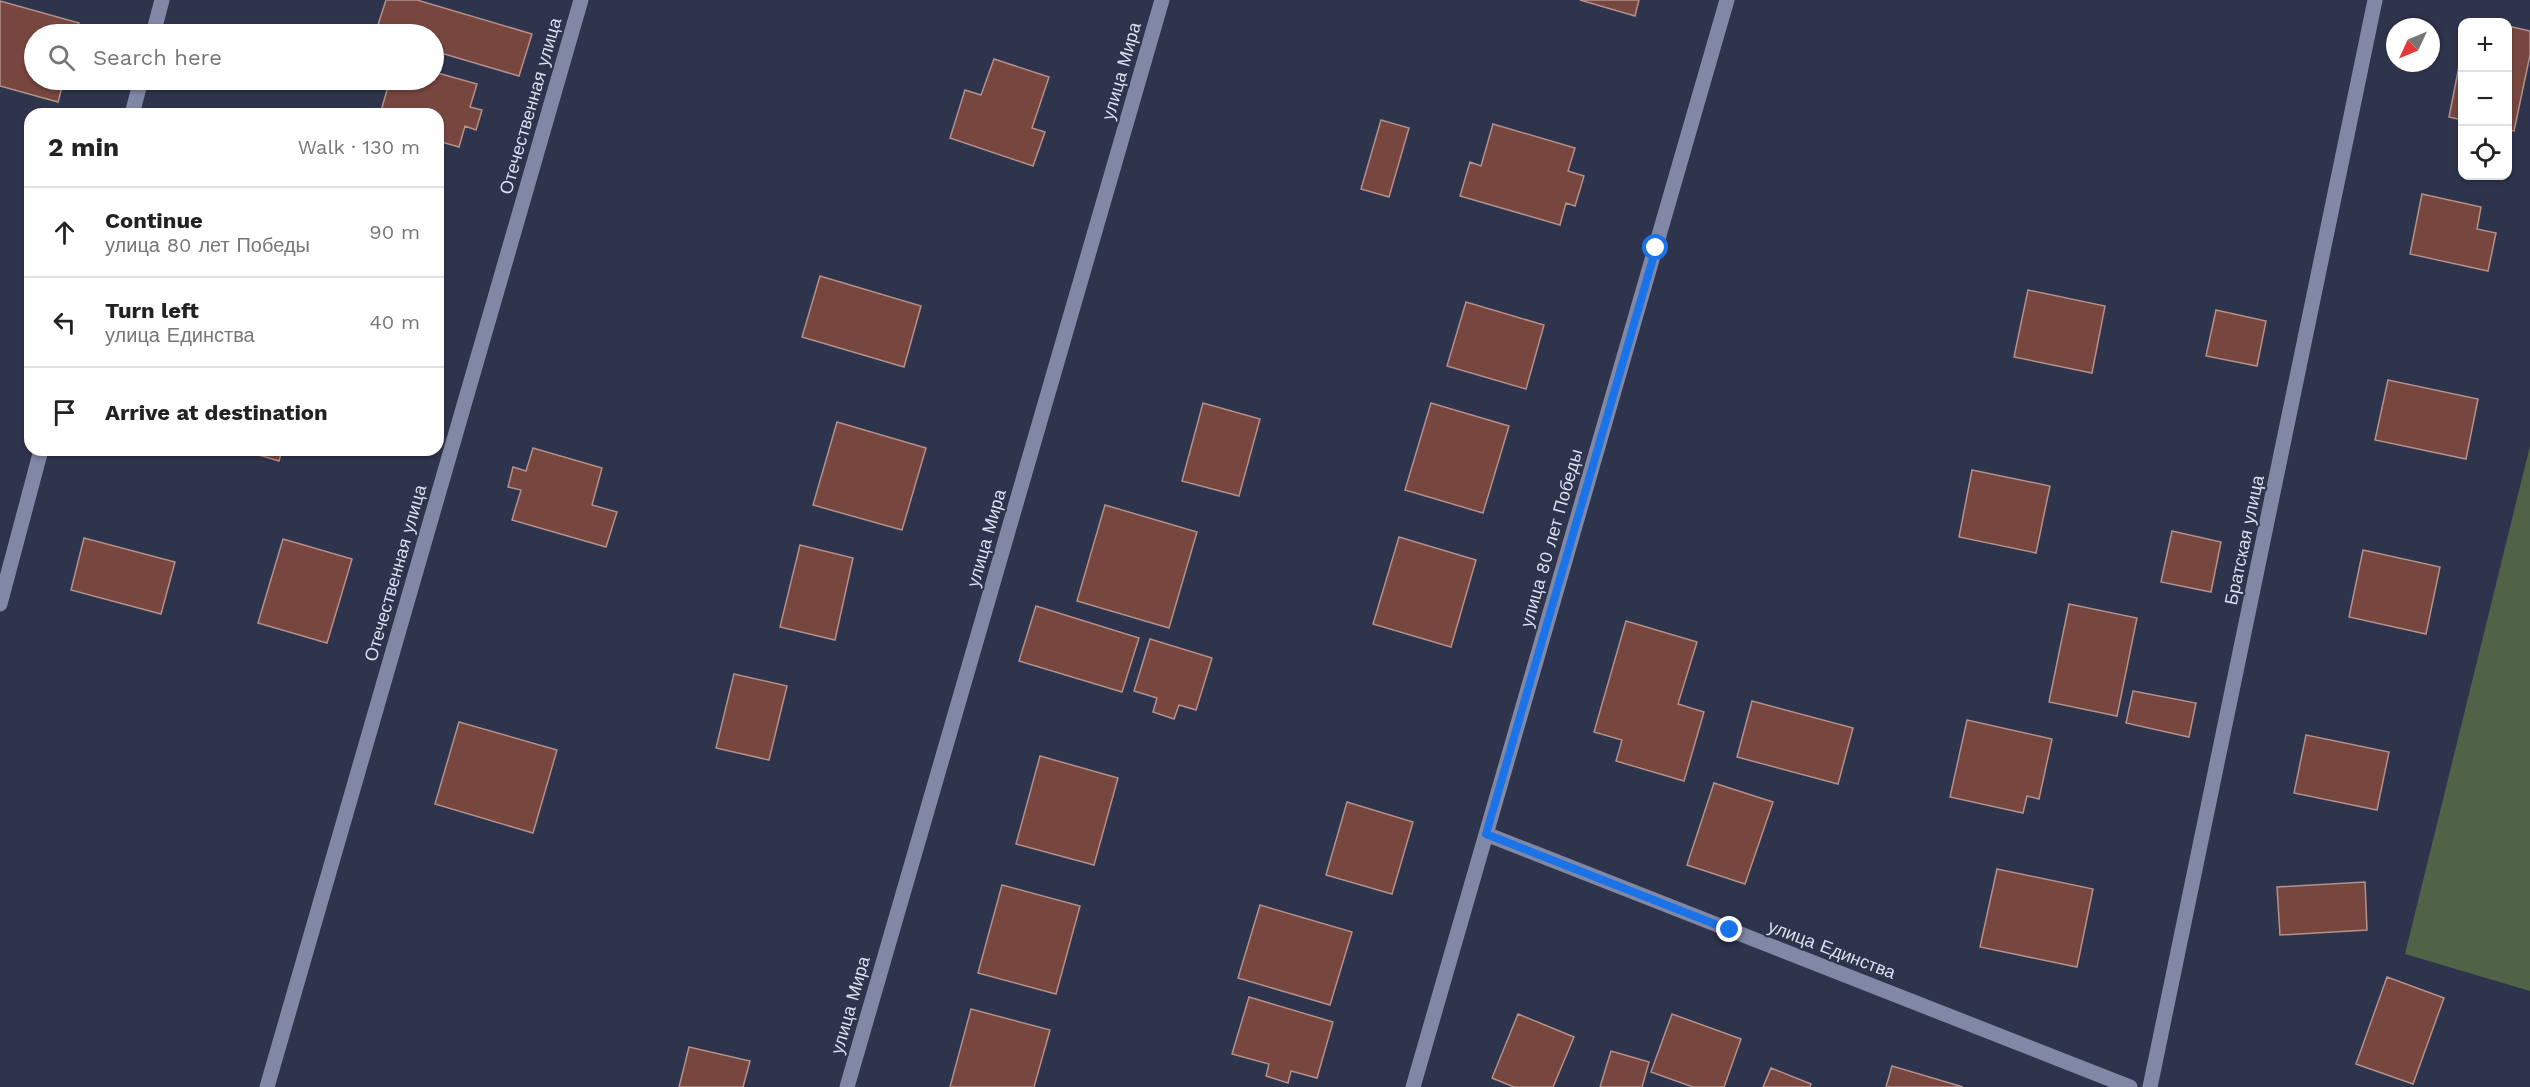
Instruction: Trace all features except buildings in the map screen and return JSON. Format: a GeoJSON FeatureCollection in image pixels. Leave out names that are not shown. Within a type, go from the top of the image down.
{"type":"FeatureCollection","features":[{"type":"Feature","properties":{"kind":"street"},"geometry":{"type":"LineString","coordinates":[[156,24],[162,0]]}},
{"type":"Feature","properties":{"kind":"street","name":"Отечественная улица"},"geometry":{"type":"LineString","coordinates":[[267,1087],[581,0]]}},
{"type":"Feature","properties":{"kind":"street","name":"улица Мира"},"geometry":{"type":"LineString","coordinates":[[847,1087],[1162,0]]}},
{"type":"Feature","properties":{"kind":"street","name":"улица 80 лет Победы"},"geometry":{"type":"LineString","coordinates":[[1413,1087],[1727,0]]}},
{"type":"Feature","properties":{"kind":"street","name":"Братская улица"},"geometry":{"type":"LineString","coordinates":[[2150,1087],[2375,0]]}},
{"type":"Feature","properties":{"kind":"street"},"geometry":{"type":"LineString","coordinates":[[134,108],[138,90]]}},
{"type":"Feature","properties":{"kind":"street"},"geometry":{"type":"LineString","coordinates":[[0,604],[39,456]]}},
{"type":"Feature","properties":{"kind":"street","name":"улица Единства"},"geometry":{"type":"LineString","coordinates":[[1486,834],[2130,1087]]}},
{"type":"Feature","properties":{"kind":"green space"},"geometry":{"type":"Polygon","coordinates":[[[2530,446],[2530,991],[2405,954],[2530,446]]]}},
{"type":"Feature","properties":{"kind":"route"},"geometry":{"type":"LineString","coordinates":[[1656,248],[1486,834],[1730,930]]}}]}
